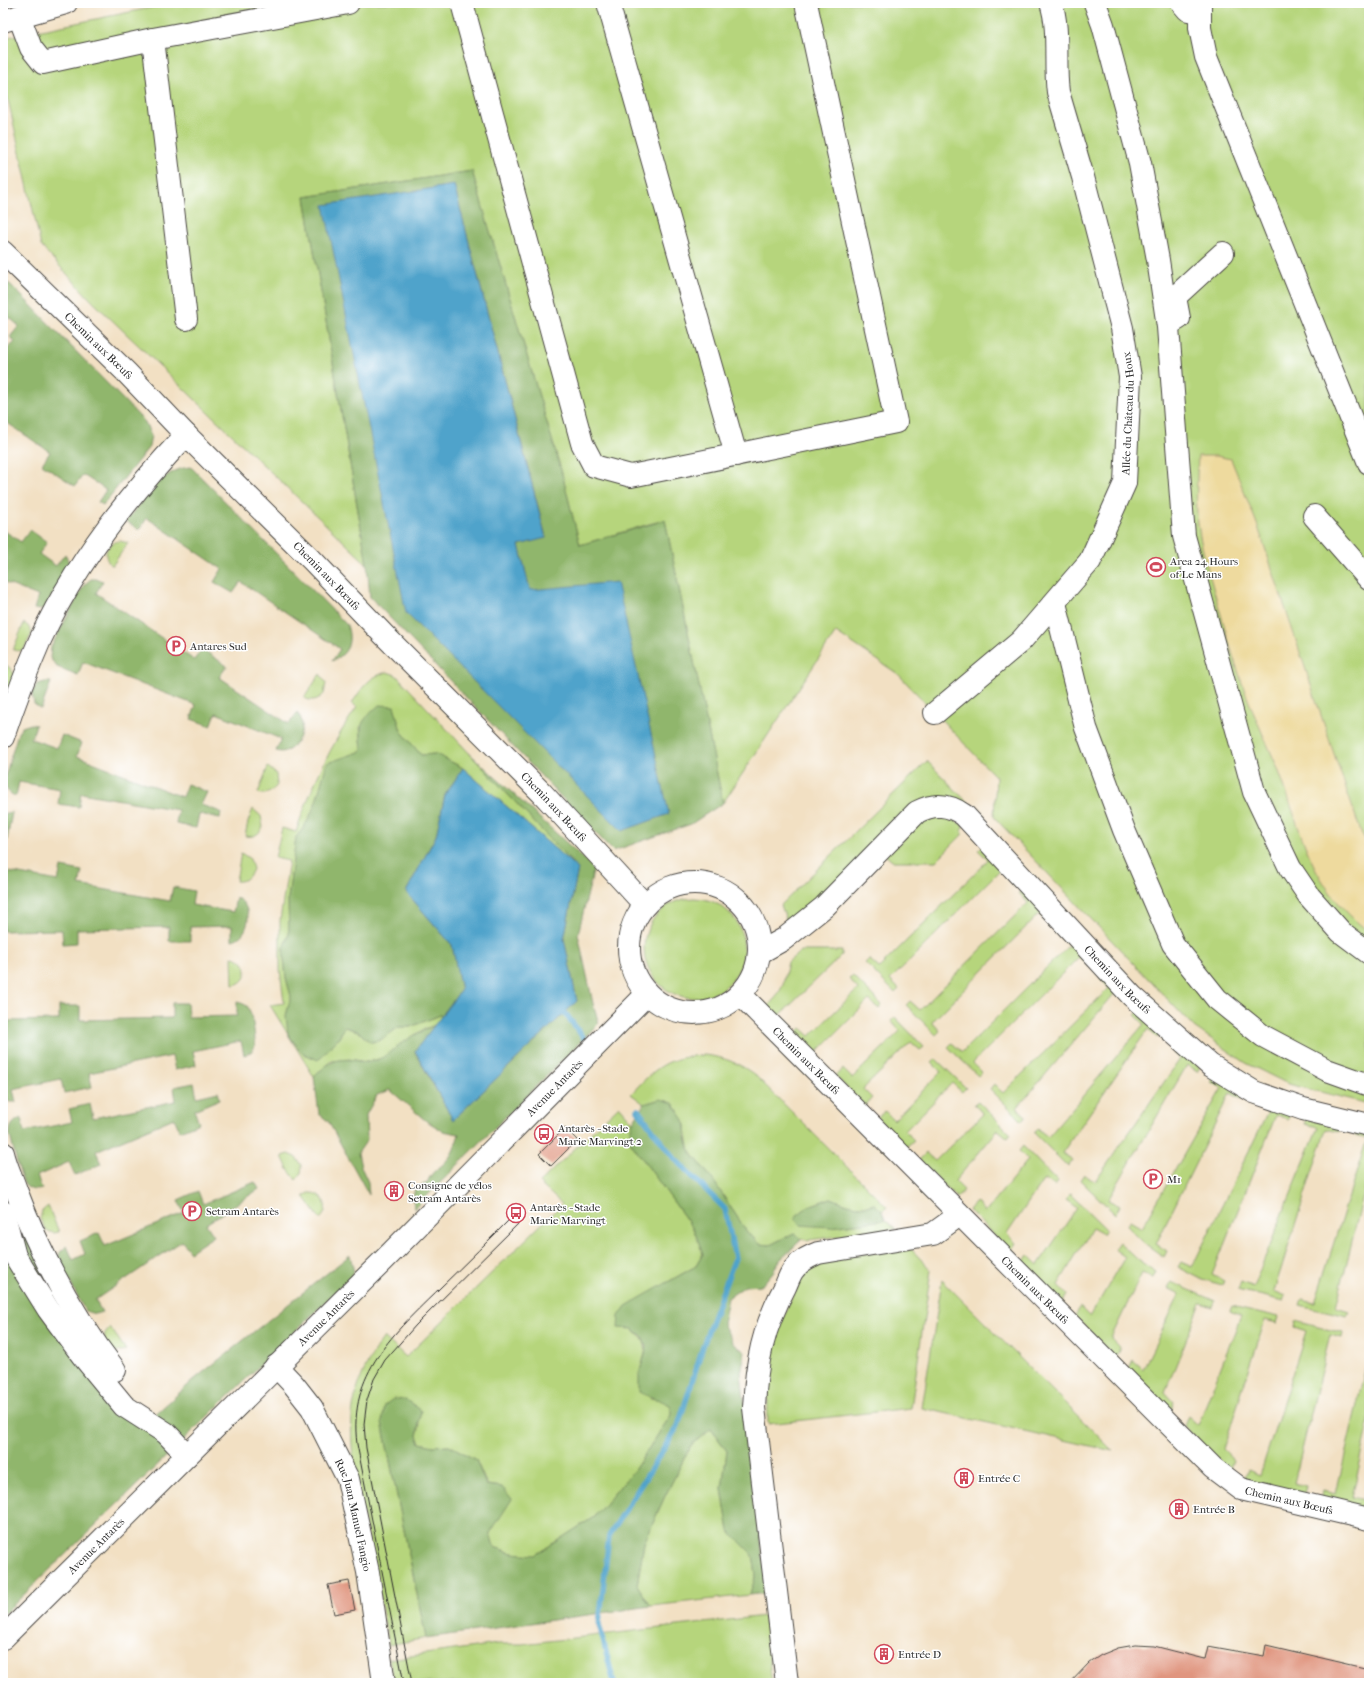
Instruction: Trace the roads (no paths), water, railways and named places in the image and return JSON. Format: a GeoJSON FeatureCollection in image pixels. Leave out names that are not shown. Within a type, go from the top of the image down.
{"type":"FeatureCollection","features":[{"type":"Feature","properties":{"kind":"street"},"geometry":{"type":"LineString","coordinates":[[66,3],[11,18],[31,48],[44,62],[153,39],[348,3]]}},
{"type":"Feature","properties":{"kind":"street"},"geometry":{"type":"LineString","coordinates":[[462,3],[582,442],[594,466],[631,476],[896,422],[806,3]]}},
{"type":"Feature","properties":{"kind":"street"},"geometry":{"type":"LineString","coordinates":[[608,3],[736,454]]}},
{"type":"Feature","properties":{"kind":"street","name":"Allée du Château du Houx"},"geometry":{"type":"LineString","coordinates":[[935,713],[1021,641],[1090,561],[1125,483],[1130,377],[1122,328],[1083,177],[1058,92],[1056,77],[1054,11],[1051,3]]}},
{"type":"Feature","properties":{"kind":"street"},"geometry":{"type":"LineString","coordinates":[[1095,3],[1103,25],[1140,163],[1158,260],[1168,327],[1184,536],[1254,792],[1290,868],[1309,896],[1341,932],[1369,953]]}},
{"type":"Feature","properties":{"kind":"street"},"geometry":{"type":"LineString","coordinates":[[1197,5],[1206,57],[1369,463]]}},
{"type":"Feature","properties":{"kind":"street"},"geometry":{"type":"LineString","coordinates":[[153,39],[186,319]]}},
{"type":"Feature","properties":{"kind":"street","name":"Chemin aux Bœufs"},"geometry":{"type":"LineString","coordinates":[[3,252],[126,372],[186,435],[312,560],[384,635],[542,793],[645,905]]}},
{"type":"Feature","properties":{"kind":"street"},"geometry":{"type":"LineString","coordinates":[[1168,327],[1179,318],[1175,298],[1223,253]]}},
{"type":"Feature","properties":{"kind":"street"},"geometry":{"type":"LineString","coordinates":[[3,737],[18,693],[38,644],[68,586],[100,537],[136,490],[186,435]]}},
{"type":"Feature","properties":{"kind":"street"},"geometry":{"type":"LineString","coordinates":[[1314,516],[1369,578]]}},
{"type":"Feature","properties":{"kind":"street"},"geometry":{"type":"LineString","coordinates":[[1054,603],[1086,728],[1124,830],[1173,944],[1217,999],[1263,1036],[1327,1070],[1369,1085]]}},
{"type":"Feature","properties":{"kind":"street","name":"Chemin aux Bœufs"},"geometry":{"type":"LineString","coordinates":[[759,953],[784,939],[824,907],[917,812],[929,806],[948,806],[964,815],[1132,996],[1210,1065],[1254,1092],[1303,1109],[1369,1125]]}},
{"type":"Feature","properties":{"kind":"street"},"geometry":{"type":"LineString","coordinates":[[699,883],[719,888],[736,898],[749,914],[757,933],[759,953],[756,968],[750,982],[740,994],[724,1006],[704,1013],[683,1013],[664,1006],[647,994],[636,978],[630,960],[629,940],[634,921],[645,905],[660,892],[679,884],[699,883]]}},
{"type":"Feature","properties":{"kind":"street","name":"Avenue Antarès"},"geometry":{"type":"LineString","coordinates":[[3,1638],[647,994]]}},
{"type":"Feature","properties":{"kind":"street","name":"Chemin aux Bœufs"},"geometry":{"type":"LineString","coordinates":[[740,994],[1213,1468],[1241,1489],[1369,1519]]}},
{"type":"Feature","properties":{"kind":"street"},"geometry":{"type":"LineString","coordinates":[[3,1153],[24,1211],[48,1265],[75,1313],[115,1370]]}},
{"type":"Feature","properties":{"kind":"street"},"geometry":{"type":"LineString","coordinates":[[3,1212],[15,1256],[48,1308],[82,1355],[124,1406],[166,1434],[187,1454]]}},
{"type":"Feature","properties":{"kind":"street"},"geometry":{"type":"LineString","coordinates":[[787,1683],[754,1408],[756,1374],[765,1334],[777,1302],[794,1268],[805,1258],[818,1253],[933,1234],[951,1221],[958,1213]]}},
{"type":"Feature","properties":{"kind":"street","name":"Rue Juan Manuel Fangio"},"geometry":{"type":"LineString","coordinates":[[276,1366],[294,1385],[312,1408],[348,1479],[368,1572],[384,1683]]}},
{"type":"Feature","properties":{"kind":"water"},"geometry":{"type":"Polygon","coordinates":[[[454,185],[546,538],[519,545],[530,590],[617,582],[669,814],[622,831],[406,613],[324,205],[454,185]]]}},
{"type":"Feature","properties":{"kind":"water"},"geometry":{"type":"Polygon","coordinates":[[[463,768],[578,869],[564,939],[577,1001],[453,1120],[415,1051],[461,990],[452,945],[406,892],[436,836],[445,795],[463,768]]]}},
{"type":"Feature","properties":{"kind":"waterway"},"geometry":{"type":"LineString","coordinates":[[565,1013],[586,1041]]}},
{"type":"Feature","properties":{"kind":"waterway"},"geometry":{"type":"LineString","coordinates":[[614,1683],[599,1624],[609,1536],[678,1426],[705,1340],[735,1258],[725,1209],[673,1157],[638,1110]]}},
{"type":"Feature","properties":{"kind":"tram line"},"geometry":{"type":"LineString","coordinates":[[404,1683],[357,1444],[356,1419],[360,1396],[367,1375],[391,1338],[406,1321],[516,1213]]}},
{"type":"Feature","properties":{"kind":"tram line"},"geometry":{"type":"LineString","coordinates":[[412,1683],[366,1448],[364,1424],[367,1400],[374,1379],[385,1360],[416,1325],[522,1220]]}},
{"type":"Feature","properties":{"kind":"place","name":"Area 24 Hours of Le Mans"},"geometry":{"type":"Point","coordinates":[1156,567]}},
{"type":"Feature","properties":{"kind":"place","name":"Antares Sud"},"geometry":{"type":"Point","coordinates":[176,646]}},
{"type":"Feature","properties":{"kind":"place","name":"Antarès - Stade Marie Marvingt 2"},"geometry":{"type":"Point","coordinates":[544,1134]}},
{"type":"Feature","properties":{"kind":"place","name":"M1"},"geometry":{"type":"Point","coordinates":[1153,1179]}},
{"type":"Feature","properties":{"kind":"place","name":"Consigne de vélos Setram Antarès"},"geometry":{"type":"Point","coordinates":[394,1191]}},
{"type":"Feature","properties":{"kind":"place","name":"Setram Antarès"},"geometry":{"type":"Point","coordinates":[192,1211]}},
{"type":"Feature","properties":{"kind":"place","name":"Antarès - Stade Marie Marvingt"},"geometry":{"type":"Point","coordinates":[516,1213]}},
{"type":"Feature","properties":{"kind":"place","name":"Entrée C"},"geometry":{"type":"Point","coordinates":[964,1478]}},
{"type":"Feature","properties":{"kind":"place","name":"Entrée B"},"geometry":{"type":"Point","coordinates":[1179,1509]}},
{"type":"Feature","properties":{"kind":"place","name":"Entrée D"},"geometry":{"type":"Point","coordinates":[884,1654]}}]}
